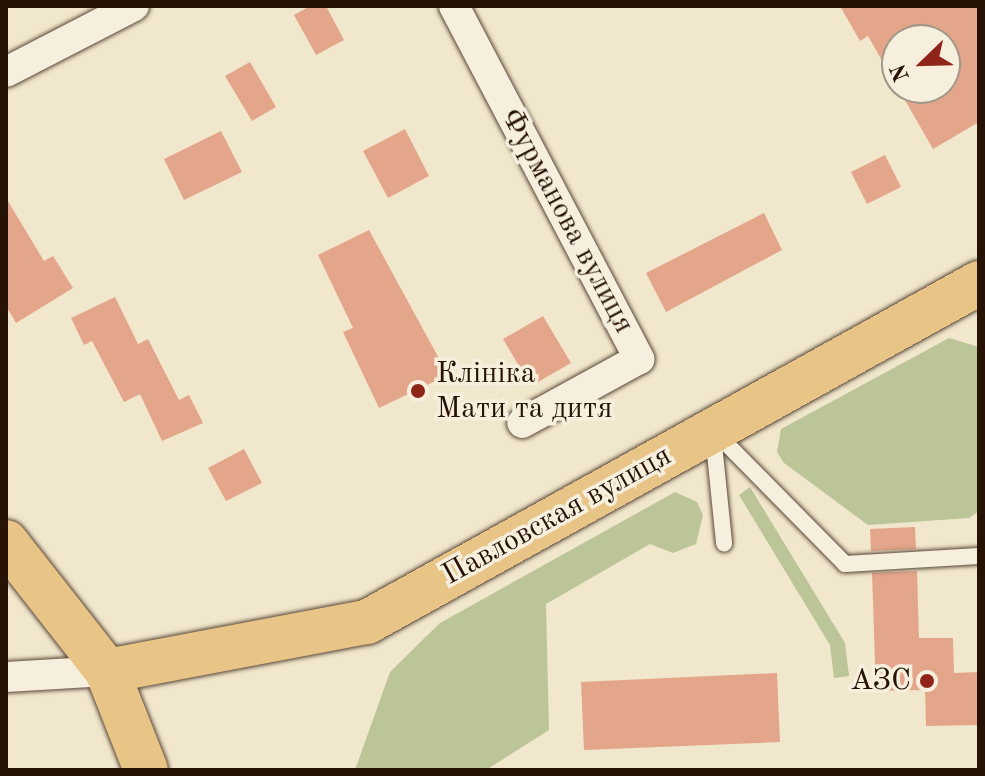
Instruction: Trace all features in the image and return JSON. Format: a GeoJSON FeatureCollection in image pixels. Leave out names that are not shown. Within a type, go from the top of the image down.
{"type":"FeatureCollection","features":[{"type":"Feature","properties":{"kind":"main road","name":"Павловская вулиця"},"geometry":{"type":"LineString","coordinates":[[107,671],[367,622],[979,283]]}},
{"type":"Feature","properties":{"kind":"main road"},"geometry":{"type":"LineString","coordinates":[[6,542],[107,671],[146,770]]}},
{"type":"Feature","properties":{"kind":"street"},"geometry":{"type":"LineString","coordinates":[[6,72],[134,6]]}},
{"type":"Feature","properties":{"kind":"street","name":"Фурманова вулиця"},"geometry":{"type":"LineString","coordinates":[[454,6],[639,359],[522,423]]}},
{"type":"Feature","properties":{"kind":"street"},"geometry":{"type":"LineString","coordinates":[[6,677],[107,671]]}},
{"type":"Feature","properties":{"kind":"lane"},"geometry":{"type":"LineString","coordinates":[[712,429],[724,543]]}},
{"type":"Feature","properties":{"kind":"lane"},"geometry":{"type":"LineString","coordinates":[[712,429],[845,564],[979,556]]}},
{"type":"Feature","properties":{"kind":"green space"},"geometry":{"type":"Polygon","coordinates":[[[949,338],[979,347],[979,511],[969,518],[868,525],[784,463],[777,452],[781,429],[949,338]]]}},
{"type":"Feature","properties":{"kind":"green space"},"geometry":{"type":"Polygon","coordinates":[[[750,487],[845,643],[849,676],[834,678],[830,645],[739,495],[750,487]]]}},
{"type":"Feature","properties":{"kind":"green space"},"geometry":{"type":"Polygon","coordinates":[[[675,492],[697,502],[703,515],[696,544],[673,553],[650,544],[546,604],[549,730],[486,770],[355,770],[390,672],[440,623],[675,492]]]}},
{"type":"Feature","properties":{"kind":"building"},"geometry":{"type":"Polygon","coordinates":[[[310,6],[326,6],[344,40],[316,55],[294,15],[310,6]]]}},
{"type":"Feature","properties":{"kind":"building"},"geometry":{"type":"Polygon","coordinates":[[[840,6],[979,6],[979,122],[933,149],[907,104],[961,104],[961,24],[881,24],[881,59],[868,36],[860,41],[840,6]]]}},
{"type":"Feature","properties":{"kind":"building"},"geometry":{"type":"Polygon","coordinates":[[[250,62],[276,107],[252,121],[225,76],[250,62]]]}},
{"type":"Feature","properties":{"kind":"building"},"geometry":{"type":"Polygon","coordinates":[[[405,129],[429,176],[388,198],[363,151],[405,129]]]}},
{"type":"Feature","properties":{"kind":"building"},"geometry":{"type":"Polygon","coordinates":[[[221,131],[242,172],[184,200],[164,159],[221,131]]]}},
{"type":"Feature","properties":{"kind":"building"},"geometry":{"type":"Polygon","coordinates":[[[885,155],[901,187],[867,204],[851,172],[885,155]]]}},
{"type":"Feature","properties":{"kind":"building"},"geometry":{"type":"Polygon","coordinates":[[[6,198],[44,261],[53,256],[73,288],[16,323],[6,306],[6,198]]]}},
{"type":"Feature","properties":{"kind":"building"},"geometry":{"type":"Polygon","coordinates":[[[764,213],[782,250],[666,312],[646,273],[764,213]]]}},
{"type":"Feature","properties":{"kind":"building"},"geometry":{"type":"Polygon","coordinates":[[[369,230],[448,375],[379,408],[343,332],[353,328],[318,255],[369,230]]]}},
{"type":"Feature","properties":{"kind":"building"},"geometry":{"type":"Polygon","coordinates":[[[115,297],[138,344],[148,339],[179,400],[189,395],[203,423],[162,441],[140,394],[124,402],[92,341],[84,345],[71,318],[115,297]]]}},
{"type":"Feature","properties":{"kind":"building"},"geometry":{"type":"Polygon","coordinates":[[[543,316],[571,363],[531,386],[503,339],[543,316]]]}},
{"type":"Feature","properties":{"kind":"building"},"geometry":{"type":"Polygon","coordinates":[[[244,449],[262,483],[226,501],[208,468],[244,449]]]}},
{"type":"Feature","properties":{"kind":"building"},"geometry":{"type":"Polygon","coordinates":[[[915,527],[916,549],[871,551],[870,529],[915,527]]]}},
{"type":"Feature","properties":{"kind":"building","name":"АЗС"},"geometry":{"type":"Polygon","coordinates":[[[917,571],[919,638],[953,638],[954,673],[979,672],[979,725],[926,726],[925,690],[876,691],[872,573],[917,571]]]}},
{"type":"Feature","properties":{"kind":"building"},"geometry":{"type":"Polygon","coordinates":[[[777,673],[780,742],[584,750],[581,682],[777,673]]]}},
{"type":"Feature","properties":{"kind":"place","name":"Клініка Мати та дитя"},"geometry":{"type":"Point","coordinates":[418,391]}},
{"type":"Feature","properties":{"kind":"place","name":"АЗС"},"geometry":{"type":"Point","coordinates":[927,681]}}]}
